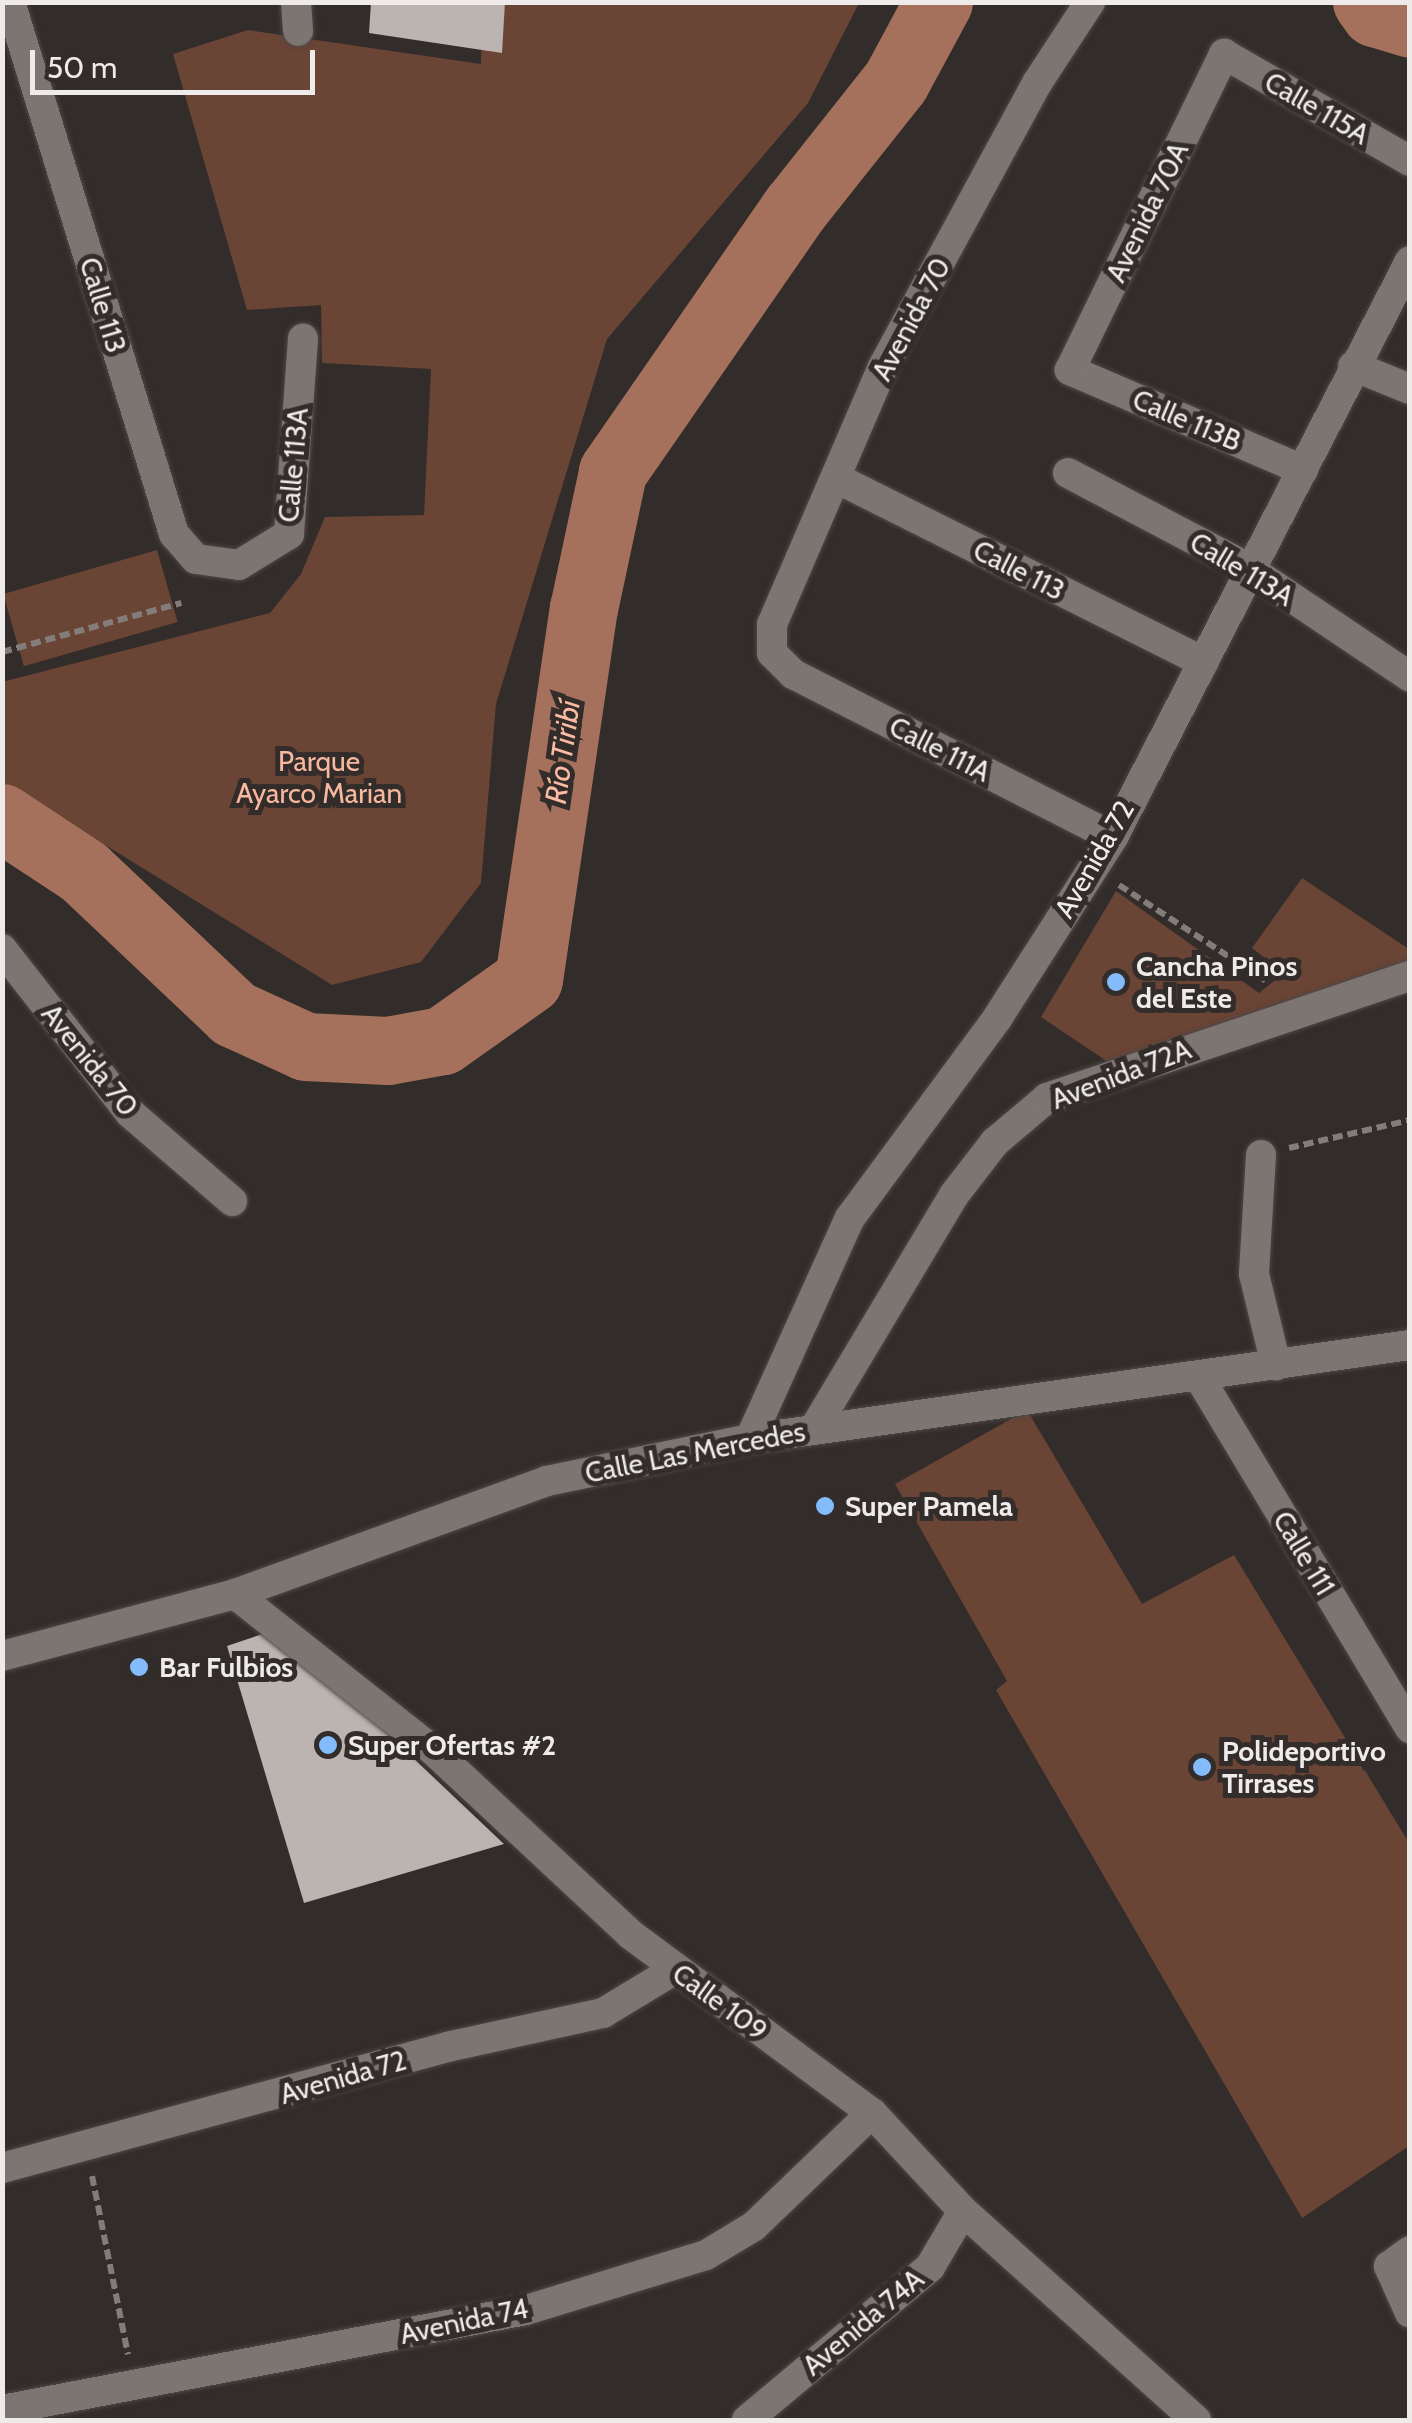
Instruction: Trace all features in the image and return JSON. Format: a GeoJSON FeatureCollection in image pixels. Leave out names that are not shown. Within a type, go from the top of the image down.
{"type":"FeatureCollection","features":[{"type":"Feature","properties":{"kind":"street","name":"Calle 113"},"geometry":{"type":"LineString","coordinates":[[10,2],[174,534],[196,558],[239,565]]}},
{"type":"Feature","properties":{"kind":"street","name":"Avenida 70"},"geometry":{"type":"LineString","coordinates":[[772,653],[772,624],[882,370],[1037,83],[1090,2]]}},
{"type":"Feature","properties":{"kind":"street","name":"Calle 115A"},"geometry":{"type":"LineString","coordinates":[[1224,54],[1410,161]]}},
{"type":"Feature","properties":{"kind":"street","name":"Avenida 70A"},"geometry":{"type":"LineString","coordinates":[[1070,370],[1224,54]]}},
{"type":"Feature","properties":{"kind":"street","name":"Avenida 72"},"geometry":{"type":"LineString","coordinates":[[750,1439],[850,1218],[998,1017],[1114,837],[1248,568],[1410,261]]}},
{"type":"Feature","properties":{"kind":"street","name":"Calle 113A"},"geometry":{"type":"LineString","coordinates":[[239,565],[290,534],[303,338]]}},
{"type":"Feature","properties":{"kind":"street"},"geometry":{"type":"LineString","coordinates":[[1353,366],[1410,390]]}},
{"type":"Feature","properties":{"kind":"street","name":"Calle 113B"},"geometry":{"type":"LineString","coordinates":[[1070,370],[1303,470]]}},
{"type":"Feature","properties":{"kind":"street","name":"Calle 113A"},"geometry":{"type":"LineString","coordinates":[[1068,473],[1248,568],[1410,678]]}},
{"type":"Feature","properties":{"kind":"street","name":"Calle 113"},"geometry":{"type":"LineString","coordinates":[[836,478],[1203,662]]}},
{"type":"Feature","properties":{"kind":"street","name":"Calle 111A"},"geometry":{"type":"LineString","coordinates":[[772,653],[793,674],[1114,837]]}},
{"type":"Feature","properties":{"kind":"street","name":"Avenida 70"},"geometry":{"type":"LineString","coordinates":[[2,949],[130,1113],[232,1201]]}},
{"type":"Feature","properties":{"kind":"street","name":"Avenida 72A"},"geometry":{"type":"LineString","coordinates":[[814,1429],[954,1195],[995,1142],[1048,1098],[1410,976]]}},
{"type":"Feature","properties":{"kind":"street"},"geometry":{"type":"LineString","coordinates":[[1261,1155],[1254,1274],[1276,1365]]}},
{"type":"Feature","properties":{"kind":"street","name":"Calle Las Mercedes"},"geometry":{"type":"LineString","coordinates":[[2,1656],[235,1594],[510,1490],[750,1439],[1410,1345]]}},
{"type":"Feature","properties":{"kind":"street","name":"Calle 111"},"geometry":{"type":"LineString","coordinates":[[1199,1378],[1410,1728]]}},
{"type":"Feature","properties":{"kind":"street","name":"Calle 109"},"geometry":{"type":"LineString","coordinates":[[235,1594],[434,1752],[674,1970],[872,2113],[963,2211],[1196,2420]]}},
{"type":"Feature","properties":{"kind":"street","name":"Avenida 72"},"geometry":{"type":"LineString","coordinates":[[2,2168],[447,2047],[603,2014],[674,1970]]}},
{"type":"Feature","properties":{"kind":"street","name":"Avenida 74"},"geometry":{"type":"LineString","coordinates":[[2,2410],[130,2389],[526,2310],[706,2255],[754,2226],[872,2113]]}},
{"type":"Feature","properties":{"kind":"street","name":"Avenida 74A"},"geometry":{"type":"LineString","coordinates":[[746,2420],[930,2266],[963,2211]]}},
{"type":"Feature","properties":{"kind":"street"},"geometry":{"type":"LineString","coordinates":[[1399,2258],[1410,2312]]}},
{"type":"Feature","properties":{"kind":"path"},"geometry":{"type":"LineString","coordinates":[[2,652],[180,603]]}},
{"type":"Feature","properties":{"kind":"path"},"geometry":{"type":"LineString","coordinates":[[1093,868],[1266,981]]}},
{"type":"Feature","properties":{"kind":"path"},"geometry":{"type":"LineString","coordinates":[[1261,1155],[1410,1120]]}},
{"type":"Feature","properties":{"kind":"path"},"geometry":{"type":"LineString","coordinates":[[86,2148],[128,2339],[130,2389]]}},
{"type":"Feature","properties":{"kind":"green space","name":"Parque Ayarco Marian"},"geometry":{"type":"Polygon","coordinates":[[[482,3],[859,3],[808,103],[607,339],[496,704],[481,883],[421,962],[332,985],[3,782],[2,682],[270,613],[301,574],[325,517],[424,515],[431,369],[322,363],[321,305],[247,310],[173,54],[248,30],[481,64],[482,3]]]}},
{"type":"Feature","properties":{"kind":"green space"},"geometry":{"type":"Polygon","coordinates":[[[157,550],[178,622],[24,666],[3,594],[157,550]]]}},
{"type":"Feature","properties":{"kind":"green space"},"geometry":{"type":"Polygon","coordinates":[[[1302,878],[1409,949],[1409,981],[1117,1068],[1041,1017],[1116,891],[1259,993],[1284,973],[1252,948],[1302,878]]]}},
{"type":"Feature","properties":{"kind":"green space","name":"Polideportivo Tirrases"},"geometry":{"type":"Polygon","coordinates":[[[1027,1410],[1142,1604],[1234,1555],[1409,1843],[1409,2146],[1302,2218],[996,1690],[1007,1681],[895,1484],[1027,1410]]]}},
{"type":"Feature","properties":{"kind":"building"},"geometry":{"type":"Polygon","coordinates":[[[371,2],[505,2],[502,53],[369,33],[371,2]]]}},
{"type":"Feature","properties":{"kind":"building","name":"Super Ofertas #2"},"geometry":{"type":"Polygon","coordinates":[[[277,1629],[504,1844],[304,1903],[227,1646],[277,1629]]]}},
{"type":"Feature","properties":{"kind":"waterway","name":"Río Tiribí"},"geometry":{"type":"LineString","coordinates":[[2,818],[84,872],[234,1014],[306,1047],[388,1051],[443,1041],[529,980],[584,609],[613,472],[796,208],[896,82],[939,2]]}},
{"type":"Feature","properties":{"kind":"waterway","name":"Río Tiribí"},"geometry":{"type":"LineString","coordinates":[[1367,2],[1375,13],[1410,24]]}},
{"type":"Feature","properties":{"kind":"place","name":"Cancha Pinos del Este"},"geometry":{"type":"Point","coordinates":[1116,982]}},
{"type":"Feature","properties":{"kind":"place","name":"Super Pamela"},"geometry":{"type":"Point","coordinates":[825,1506]}},
{"type":"Feature","properties":{"kind":"place","name":"Bar Fulbios"},"geometry":{"type":"Point","coordinates":[139,1667]}},
{"type":"Feature","properties":{"kind":"place","name":"Super Ofertas #2"},"geometry":{"type":"Point","coordinates":[328,1745]}},
{"type":"Feature","properties":{"kind":"place","name":"Polideportivo Tirrases"},"geometry":{"type":"Point","coordinates":[1202,1767]}}]}
